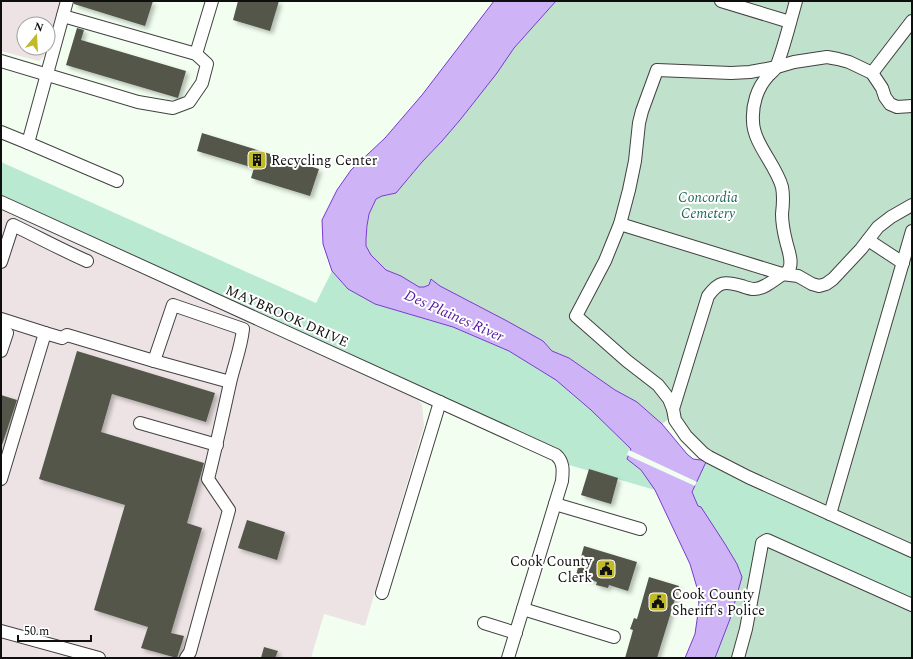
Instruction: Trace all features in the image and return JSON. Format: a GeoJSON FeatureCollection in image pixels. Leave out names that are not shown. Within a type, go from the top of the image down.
{"type":"FeatureCollection","features":[{"type":"Feature","properties":{"kind":"street"},"geometry":{"type":"LineString","coordinates":[[28,143],[46,74],[68,1]]}},
{"type":"Feature","properties":{"kind":"street"},"geometry":{"type":"LineString","coordinates":[[196,54],[212,1]]}},
{"type":"Feature","properties":{"kind":"street"},"geometry":{"type":"LineString","coordinates":[[721,1],[790,22]]}},
{"type":"Feature","properties":{"kind":"street"},"geometry":{"type":"LineString","coordinates":[[673,409],[708,296],[712,290],[719,284],[726,282],[754,289],[761,287],[788,270],[790,265],[790,257],[783,228],[782,216],[784,201],[782,187],[755,133],[753,110],[761,86],[767,77],[777,67],[796,1]]}},
{"type":"Feature","properties":{"kind":"street"},"geometry":{"type":"LineString","coordinates":[[1,61],[138,102],[173,108],[189,102],[202,83],[206,64],[196,54],[63,16]]}},
{"type":"Feature","properties":{"kind":"street"},"geometry":{"type":"LineString","coordinates":[[872,73],[912,20]]}},
{"type":"Feature","properties":{"kind":"street"},"geometry":{"type":"LineString","coordinates":[[912,106],[897,107],[890,104],[872,73],[849,62],[827,57],[794,62],[750,72],[731,73],[657,70],[639,123],[635,160],[620,224],[605,261],[576,316],[627,361],[658,385],[669,399],[675,420],[698,448],[709,457],[748,477],[912,551]]}},
{"type":"Feature","properties":{"kind":"street"},"geometry":{"type":"LineString","coordinates":[[1,132],[117,181]]}},
{"type":"Feature","properties":{"kind":"street","name":"MAYBROOK DRIVE"},"geometry":{"type":"LineString","coordinates":[[1,202],[556,455],[560,459],[563,467],[563,473],[555,504]]}},
{"type":"Feature","properties":{"kind":"street"},"geometry":{"type":"LineString","coordinates":[[620,224],[782,274],[798,276],[812,284],[819,286],[826,284],[833,279],[878,227],[891,217],[911,207]]}},
{"type":"Feature","properties":{"kind":"street"},"geometry":{"type":"LineString","coordinates":[[1,262],[13,226],[86,261]]}},
{"type":"Feature","properties":{"kind":"street"},"geometry":{"type":"LineString","coordinates":[[830,514],[912,231]]}},
{"type":"Feature","properties":{"kind":"street"},"geometry":{"type":"LineString","coordinates":[[868,240],[903,262]]}},
{"type":"Feature","properties":{"kind":"street"},"geometry":{"type":"LineString","coordinates":[[154,361],[173,305],[243,329],[208,479],[229,510],[190,652],[186,658]]}},
{"type":"Feature","properties":{"kind":"street"},"geometry":{"type":"LineString","coordinates":[[1,319],[62,338],[67,335],[230,382]]}},
{"type":"Feature","properties":{"kind":"street"},"geometry":{"type":"LineString","coordinates":[[1,331],[7,333],[1,351]]}},
{"type":"Feature","properties":{"kind":"street"},"geometry":{"type":"LineString","coordinates":[[1,479],[44,333]]}},
{"type":"Feature","properties":{"kind":"street"},"geometry":{"type":"LineString","coordinates":[[382,593],[440,402]]}},
{"type":"Feature","properties":{"kind":"street"},"geometry":{"type":"LineString","coordinates":[[140,423],[217,445]]}},
{"type":"Feature","properties":{"kind":"street"},"geometry":{"type":"LineString","coordinates":[[508,658],[555,504],[640,529]]}},
{"type":"Feature","properties":{"kind":"street"},"geometry":{"type":"LineString","coordinates":[[738,658],[746,629],[760,549],[762,543],[767,540],[912,605]]}},
{"type":"Feature","properties":{"kind":"street"},"geometry":{"type":"LineString","coordinates":[[523,609],[614,637]]}},
{"type":"Feature","properties":{"kind":"street"},"geometry":{"type":"LineString","coordinates":[[484,623],[516,633]]}},
{"type":"Feature","properties":{"kind":"street"},"geometry":{"type":"LineString","coordinates":[[1,631],[99,658]]}},
{"type":"Feature","properties":{"kind":"shaded area"},"geometry":{"type":"Polygon","coordinates":[[[1,1],[60,1],[56,16],[16,16],[16,55],[1,51],[1,1]]]}},
{"type":"Feature","properties":{"kind":"shaded area"},"geometry":{"type":"Polygon","coordinates":[[[20,56],[44,56],[39,61],[20,56]]]}},
{"type":"Feature","properties":{"kind":"shaded area"},"geometry":{"type":"Polygon","coordinates":[[[1,210],[418,400],[422,404],[424,426],[365,626],[324,614],[311,658],[1,658],[1,210]]]}},
{"type":"Feature","properties":{"kind":"green space","name":"Concordia Cemetery"},"geometry":{"type":"Polygon","coordinates":[[[556,1],[912,1],[912,556],[699,456],[670,418],[662,424],[637,402],[615,390],[569,358],[552,351],[542,341],[440,286],[432,279],[429,285],[419,287],[401,276],[385,270],[371,255],[366,246],[366,239],[369,214],[376,199],[396,193],[460,120],[497,73],[514,48],[556,1]]]}},
{"type":"Feature","properties":{"kind":"green space"},"geometry":{"type":"Polygon","coordinates":[[[1,162],[316,303],[332,271],[348,289],[375,304],[453,327],[509,351],[556,380],[591,410],[632,450],[627,459],[641,470],[655,490],[569,465],[566,457],[560,451],[1,195],[1,162]]]}},
{"type":"Feature","properties":{"kind":"green space"},"geometry":{"type":"Polygon","coordinates":[[[707,460],[912,556],[912,601],[758,531],[751,579],[742,577],[737,564],[725,544],[698,506],[692,492],[707,460]]]}},
{"type":"Feature","properties":{"kind":"green space"},"geometry":{"type":"Polygon","coordinates":[[[758,531],[912,601],[912,658],[715,658],[730,619],[742,577],[751,579],[758,531]]]}},
{"type":"Feature","properties":{"kind":"water","name":"Des Plaines River"},"geometry":{"type":"Polygon","coordinates":[[[494,1],[556,1],[514,48],[497,73],[460,120],[396,193],[376,199],[369,214],[366,246],[371,255],[386,270],[401,276],[419,287],[429,285],[431,279],[440,286],[543,341],[552,351],[569,358],[615,390],[637,402],[662,424],[687,454],[693,459],[706,462],[692,492],[698,506],[701,507],[737,564],[742,577],[730,619],[715,658],[685,658],[695,634],[699,606],[698,591],[690,564],[655,490],[641,470],[627,459],[631,449],[591,410],[556,380],[509,351],[453,327],[375,304],[348,289],[332,271],[323,244],[322,220],[337,190],[351,170],[385,138],[422,95],[494,1]]]}},
{"type":"Feature","properties":{"kind":"pier"},"geometry":{"type":"Polygon","coordinates":[[[629,450],[697,482],[695,486],[627,455],[629,450]]]}},
{"type":"Feature","properties":{"kind":"building"},"geometry":{"type":"Polygon","coordinates":[[[74,1],[153,1],[145,26],[74,4],[74,1]]]}},
{"type":"Feature","properties":{"kind":"building"},"geometry":{"type":"Polygon","coordinates":[[[238,1],[279,1],[270,31],[233,20],[238,1]]]}},
{"type":"Feature","properties":{"kind":"building"},"geometry":{"type":"Polygon","coordinates":[[[77,28],[84,30],[81,40],[186,71],[178,98],[66,65],[77,28]]]}},
{"type":"Feature","properties":{"kind":"building","name":"Recycling Center"},"geometry":{"type":"Polygon","coordinates":[[[202,133],[319,169],[310,196],[251,178],[254,168],[197,151],[202,133]]]}},
{"type":"Feature","properties":{"kind":"building"},"geometry":{"type":"Polygon","coordinates":[[[77,351],[215,393],[206,422],[112,394],[101,432],[204,463],[187,523],[202,528],[171,633],[184,636],[177,658],[141,648],[148,627],[94,610],[125,505],[39,479],[77,351]]]}},
{"type":"Feature","properties":{"kind":"building"},"geometry":{"type":"Polygon","coordinates":[[[1,395],[17,400],[2,445],[1,445],[1,395]]]}},
{"type":"Feature","properties":{"kind":"building"},"geometry":{"type":"Polygon","coordinates":[[[589,469],[618,478],[611,504],[581,495],[589,469]]]}},
{"type":"Feature","properties":{"kind":"building"},"geometry":{"type":"Polygon","coordinates":[[[247,520],[285,532],[277,560],[238,548],[247,520]]]}},
{"type":"Feature","properties":{"kind":"building","name":"Cook County Clerk"},"geometry":{"type":"Polygon","coordinates":[[[584,546],[637,562],[628,591],[609,585],[608,588],[596,585],[597,582],[576,575],[584,546]]]}},
{"type":"Feature","properties":{"kind":"building","name":"Cook County Sheriff's Police"},"geometry":{"type":"Polygon","coordinates":[[[649,577],[679,586],[657,658],[625,658],[633,630],[630,629],[634,618],[637,619],[649,577]]]}},
{"type":"Feature","properties":{"kind":"building"},"geometry":{"type":"Polygon","coordinates":[[[264,647],[278,651],[275,658],[261,658],[264,647]]]}},
{"type":"Feature","properties":{"kind":"place","name":"Recycling Center"},"geometry":{"type":"Point","coordinates":[257,160]}},
{"type":"Feature","properties":{"kind":"place","name":"Cook County Clerk"},"geometry":{"type":"Point","coordinates":[606,569]}},
{"type":"Feature","properties":{"kind":"place","name":"Cook County Sheriff's Police"},"geometry":{"type":"Point","coordinates":[658,602]}}]}
